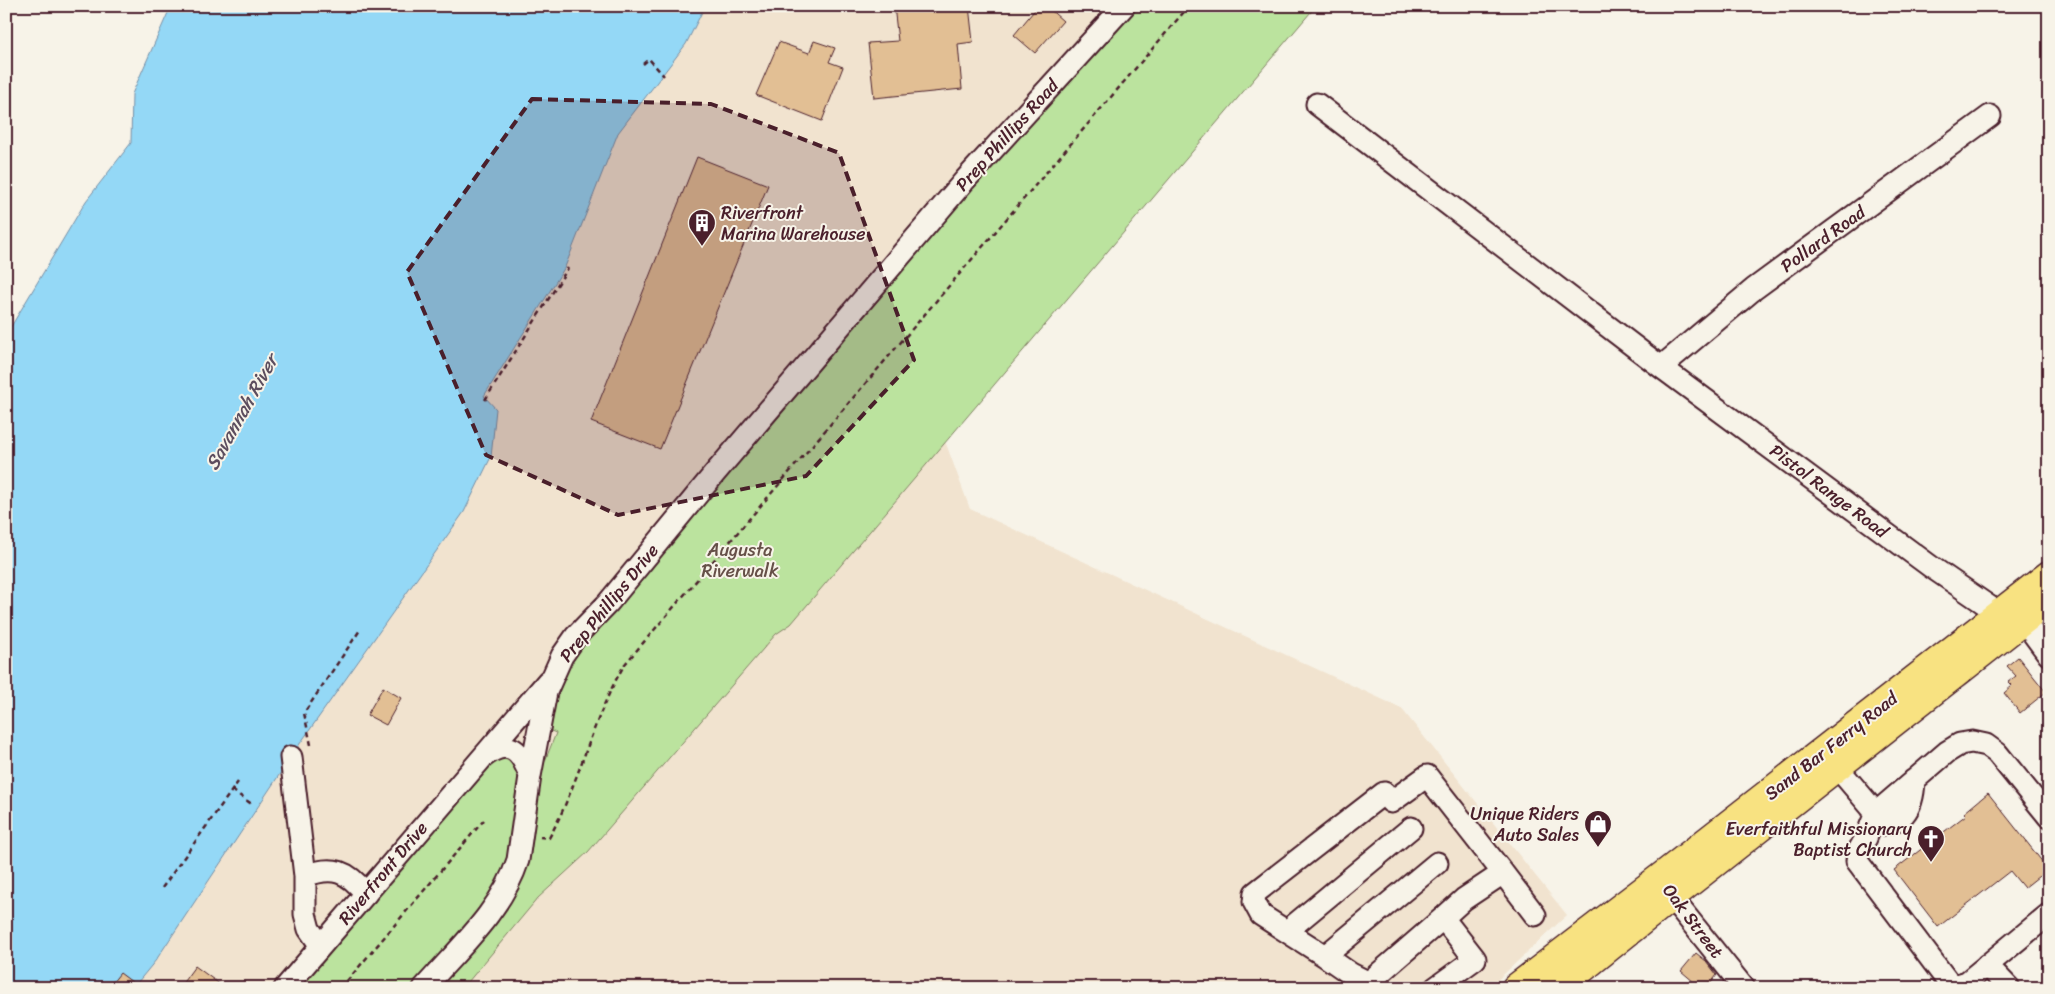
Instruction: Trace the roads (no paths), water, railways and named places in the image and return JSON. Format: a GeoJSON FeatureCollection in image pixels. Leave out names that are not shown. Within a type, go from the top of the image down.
{"type":"FeatureCollection","features":[{"type":"Feature","properties":{"kind":"main road","name":"Sand Bar Ferry Road"},"geometry":{"type":"LineString","coordinates":[[1528,985],[1837,767],[2012,617],[2049,575]]}},
{"type":"Feature","properties":{"kind":"main road","name":"Sand Bar Ferry Road"},"geometry":{"type":"LineString","coordinates":[[1558,988],[1666,888],[2012,617],[2049,600]]}},
{"type":"Feature","properties":{"kind":"street","name":"Prep Phillips Road"},"geometry":{"type":"LineString","coordinates":[[892,266],[965,180],[1124,6]]}},
{"type":"Feature","properties":{"kind":"street","name":"Pistol Range Road"},"geometry":{"type":"LineString","coordinates":[[1317,104],[1661,367],[1930,566],[2012,617],[2049,655]]}},
{"type":"Feature","properties":{"kind":"street","name":"Pollard Road"},"geometry":{"type":"LineString","coordinates":[[1661,367],[1754,289],[1990,116]]}},
{"type":"Feature","properties":{"kind":"street","name":"Prep Phillips Drive"},"geometry":{"type":"LineString","coordinates":[[424,988],[498,901],[514,874],[518,860],[530,776],[546,692],[562,656],[576,636],[608,603],[715,473],[892,266]]}},
{"type":"Feature","properties":{"kind":"street","name":"Riverfront Drive"},"geometry":{"type":"LineString","coordinates":[[285,988],[552,677]]}},
{"type":"Feature","properties":{"kind":"street"},"geometry":{"type":"LineString","coordinates":[[2049,817],[1997,753],[1986,745],[1972,742],[1960,744],[1947,752],[1914,780],[1873,819],[1858,852],[1857,861],[1949,982],[1957,986],[1966,982],[2049,914]]}},
{"type":"Feature","properties":{"kind":"street","name":"Riverfront Drive"},"geometry":{"type":"LineString","coordinates":[[481,758],[500,748],[512,749],[519,752],[530,776]]}},
{"type":"Feature","properties":{"kind":"street"},"geometry":{"type":"LineString","coordinates":[[291,758],[305,876],[305,914],[309,929],[321,946]]}},
{"type":"Feature","properties":{"kind":"street"},"geometry":{"type":"LineString","coordinates":[[1837,767],[1873,819]]}},
{"type":"Feature","properties":{"kind":"street"},"geometry":{"type":"LineString","coordinates":[[1503,873],[1464,899],[1374,985],[1351,974],[1288,930],[1261,915],[1254,902],[1256,893],[1388,798],[1427,776],[1503,873],[1535,915]]}},
{"type":"Feature","properties":{"kind":"street"},"geometry":{"type":"LineString","coordinates":[[1288,930],[1411,828]]}},
{"type":"Feature","properties":{"kind":"street"},"geometry":{"type":"LineString","coordinates":[[1325,956],[1437,863]]}},
{"type":"Feature","properties":{"kind":"street"},"geometry":{"type":"LineString","coordinates":[[305,876],[331,870],[344,873],[357,882],[366,894]]}},
{"type":"Feature","properties":{"kind":"street","name":"Oak Street"},"geometry":{"type":"LineString","coordinates":[[1666,888],[1744,988]]}},
{"type":"Feature","properties":{"kind":"street"},"geometry":{"type":"LineString","coordinates":[[1435,988],[1475,959],[1443,918]]}},
{"type":"Feature","properties":{"kind":"street"},"geometry":{"type":"LineString","coordinates":[[1987,965],[2009,988]]}},
{"type":"Feature","properties":{"kind":"water","name":"Savannah River"},"geometry":{"type":"Polygon","coordinates":[[[171,6],[705,6],[686,44],[618,133],[565,267],[484,396],[496,409],[491,457],[464,512],[299,745],[156,960],[133,988],[6,988],[6,335],[86,201],[131,143],[132,94],[171,6]]]}},
{"type":"Feature","properties":{"kind":"place","name":"Riverfront Marina Warehouse"},"geometry":{"type":"Point","coordinates":[702,247]}},
{"type":"Feature","properties":{"kind":"place","name":"Unique Riders Auto Sales"},"geometry":{"type":"Point","coordinates":[1598,848]}},
{"type":"Feature","properties":{"kind":"place","name":"Everfaithful Missionary Baptist Church"},"geometry":{"type":"Point","coordinates":[1931,863]}},
{"type":"Feature","properties":{"kind":"park label","name":"Augusta Riverwalk"},"geometry":{"type":"Point","coordinates":[740,560]}}]}
